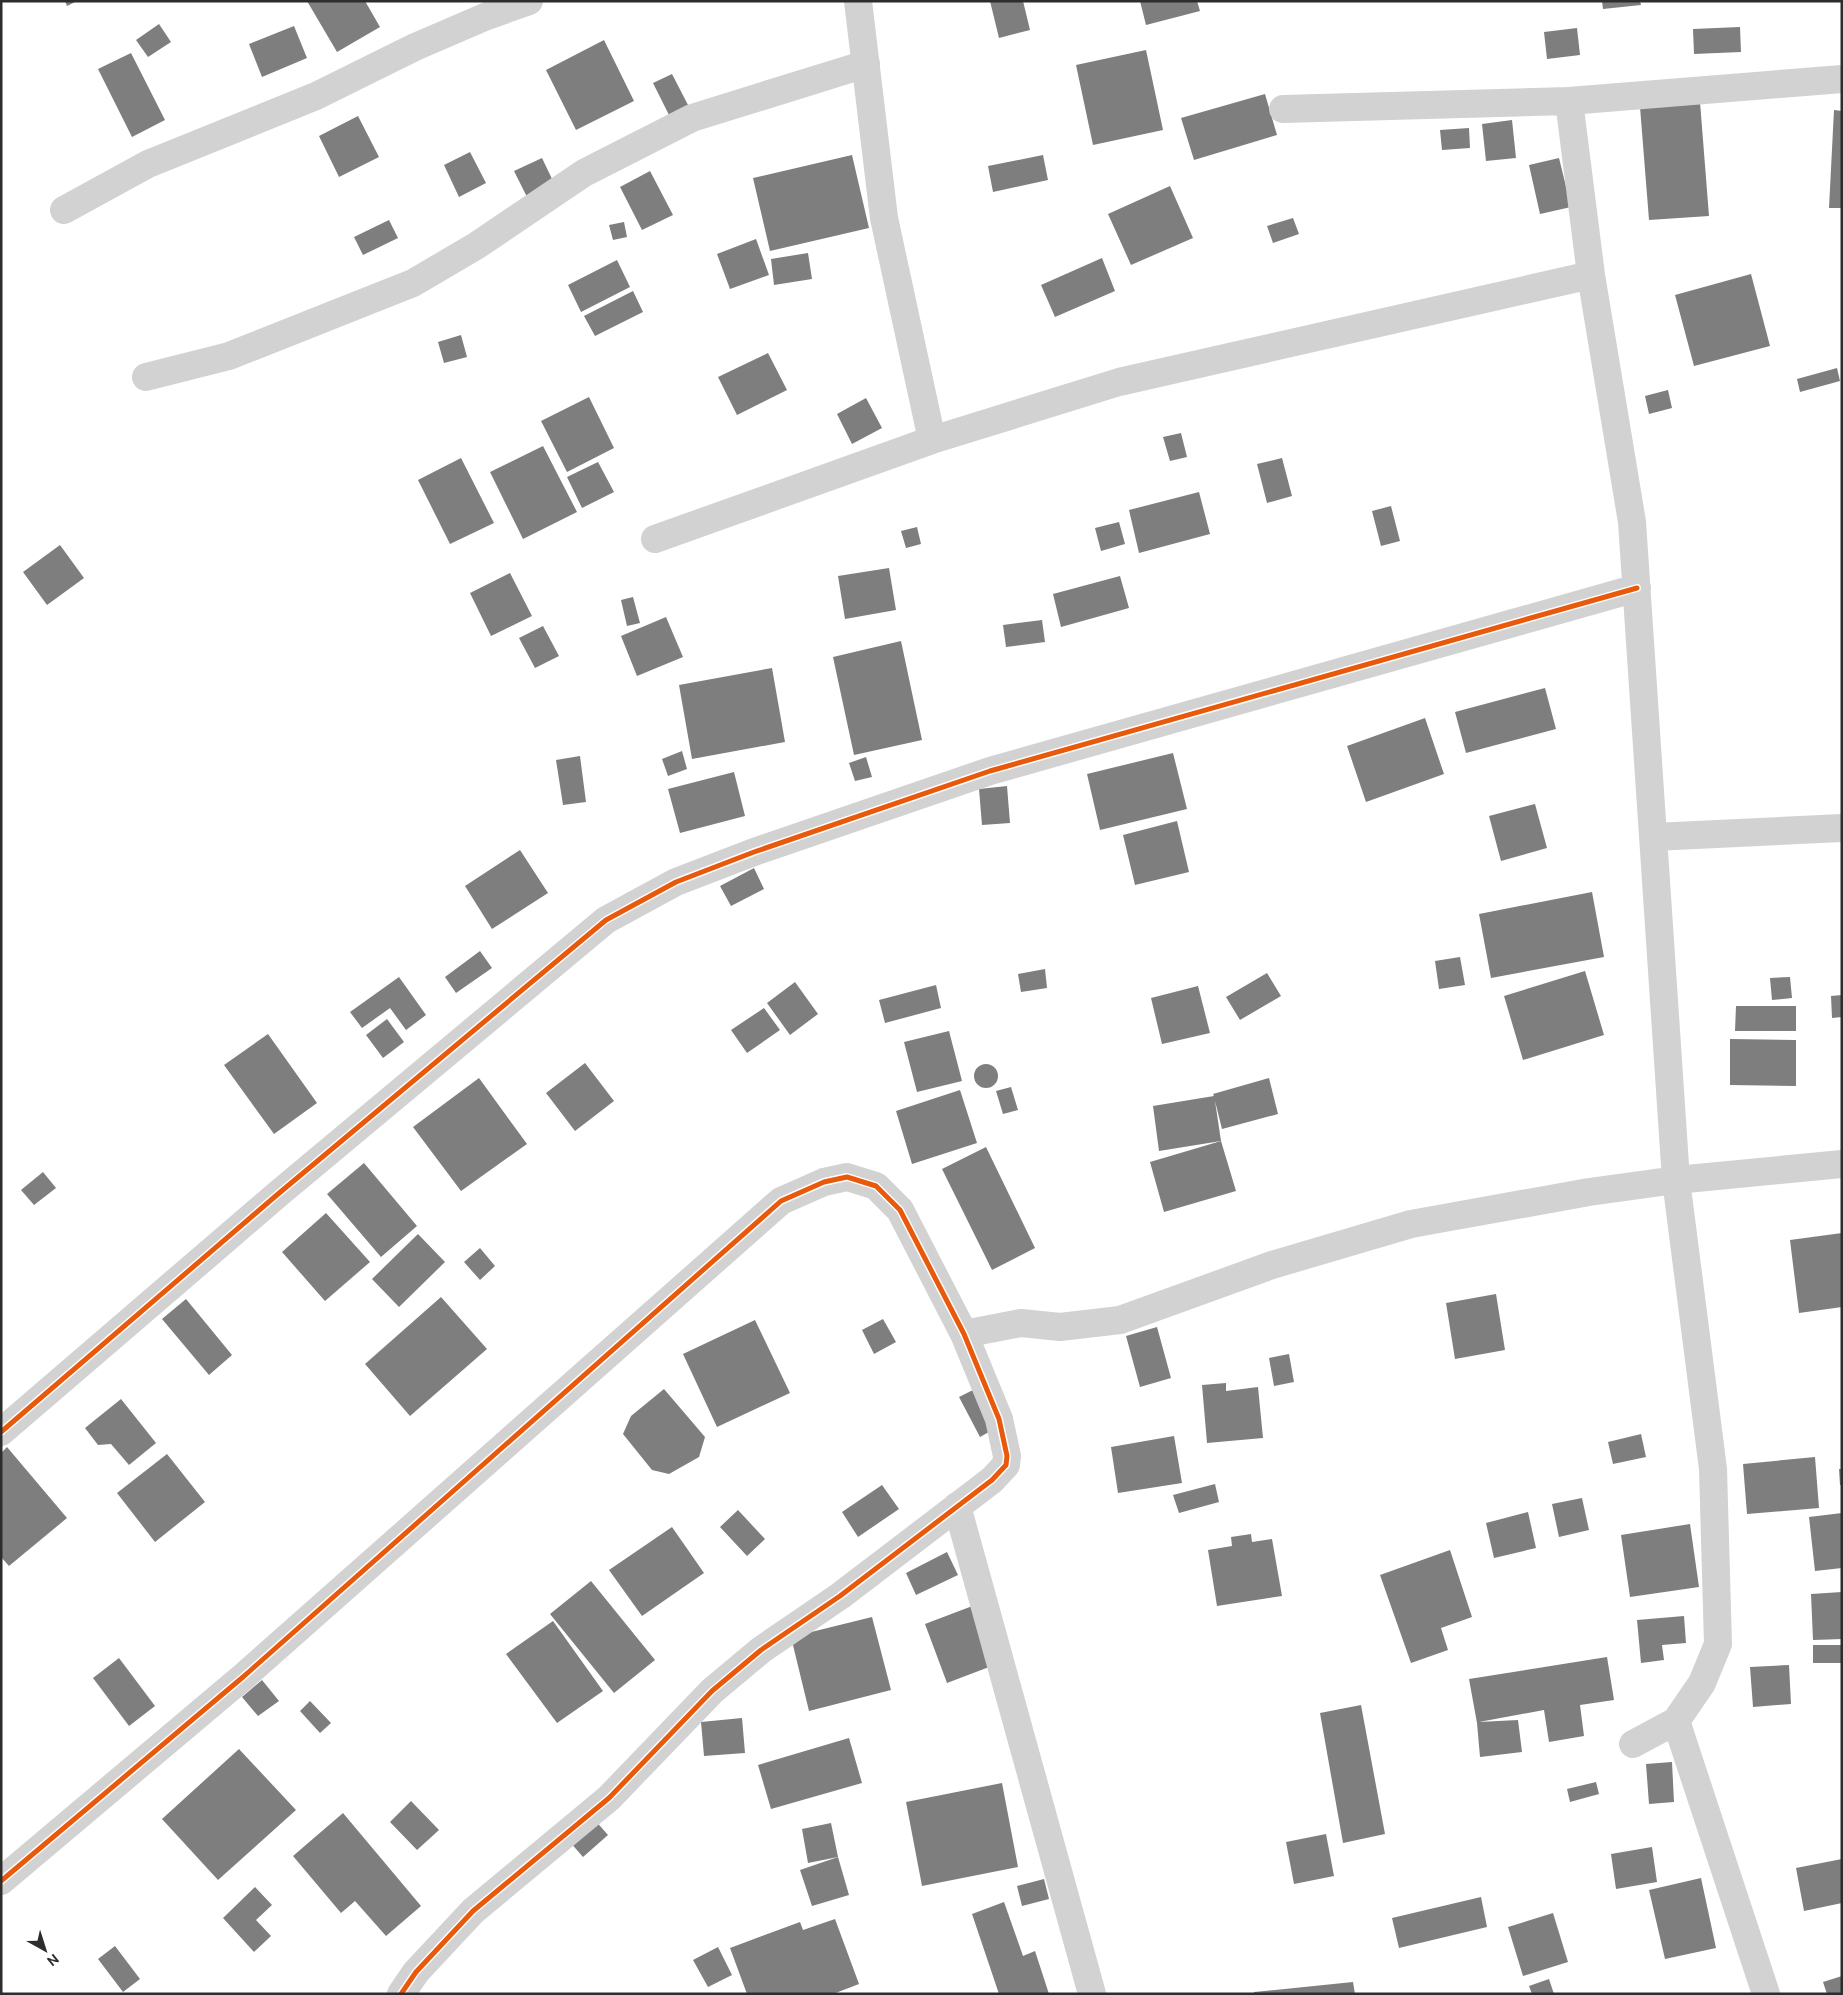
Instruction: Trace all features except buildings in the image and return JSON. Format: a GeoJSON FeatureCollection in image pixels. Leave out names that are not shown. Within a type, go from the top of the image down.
{"type":"FeatureCollection","features":[{"type":"Feature","properties":{"kind":"street"},"geometry":{"type":"LineString","coordinates":[[64,210],[148,164],[316,96],[415,47],[487,16],[529,1]]}},
{"type":"Feature","properties":{"kind":"street"},"geometry":{"type":"LineString","coordinates":[[858,1],[884,218],[932,440]]}},
{"type":"Feature","properties":{"kind":"street"},"geometry":{"type":"LineString","coordinates":[[146,377],[229,356],[413,283],[476,246],[584,173],[692,118],[866,64]]}},
{"type":"Feature","properties":{"kind":"street"},"geometry":{"type":"LineString","coordinates":[[1283,109],[1569,102],[1842,79]]}},
{"type":"Feature","properties":{"kind":"street"},"geometry":{"type":"LineString","coordinates":[[1569,102],[1592,275],[1632,522],[1676,1180],[1713,1470],[1718,1644],[1702,1684],[1676,1721],[1633,1744]]}},
{"type":"Feature","properties":{"kind":"street"},"geometry":{"type":"LineString","coordinates":[[655,538],[932,440],[1119,382],[1592,275]]}},
{"type":"Feature","properties":{"kind":"street"},"geometry":{"type":"LineString","coordinates":[[1,1432],[278,1194],[606,920],[676,882],[754,852],[990,771],[1636,588]]}},
{"type":"Feature","properties":{"kind":"street"},"geometry":{"type":"LineString","coordinates":[[1654,837],[1842,828]]}},
{"type":"Feature","properties":{"kind":"street"},"geometry":{"type":"LineString","coordinates":[[964,1334],[1021,1324],[1060,1327],[1120,1320],[1272,1265],[1411,1224],[1589,1192],[1676,1180],[1842,1164]]}},
{"type":"Feature","properties":{"kind":"street"},"geometry":{"type":"LineString","coordinates":[[1,1881],[243,1677],[781,1201],[824,1182],[847,1177],[876,1186],[900,1210],[964,1334],[999,1419],[1007,1456],[1006,1465],[992,1480],[840,1596],[761,1650],[712,1691],[609,1798],[473,1911],[416,1972],[401,1994]]}},
{"type":"Feature","properties":{"kind":"street"},"geometry":{"type":"LineString","coordinates":[[957,1506],[1092,1994]]}},
{"type":"Feature","properties":{"kind":"street"},"geometry":{"type":"LineString","coordinates":[[1676,1721],[1766,1994]]}},
{"type":"Feature","properties":{"kind":"cycle path"},"geometry":{"type":"LineString","coordinates":[[1,1432],[278,1194],[606,920],[676,882],[754,852],[990,771],[1637,588]]}},
{"type":"Feature","properties":{"kind":"cycle path"},"geometry":{"type":"LineString","coordinates":[[1,1881],[243,1677],[781,1201],[824,1182],[847,1177],[876,1186],[900,1210],[964,1334],[999,1419],[1007,1456],[1006,1465],[992,1480],[840,1596],[761,1650],[712,1691],[609,1798],[473,1911],[416,1972],[401,1994]]}}]}
